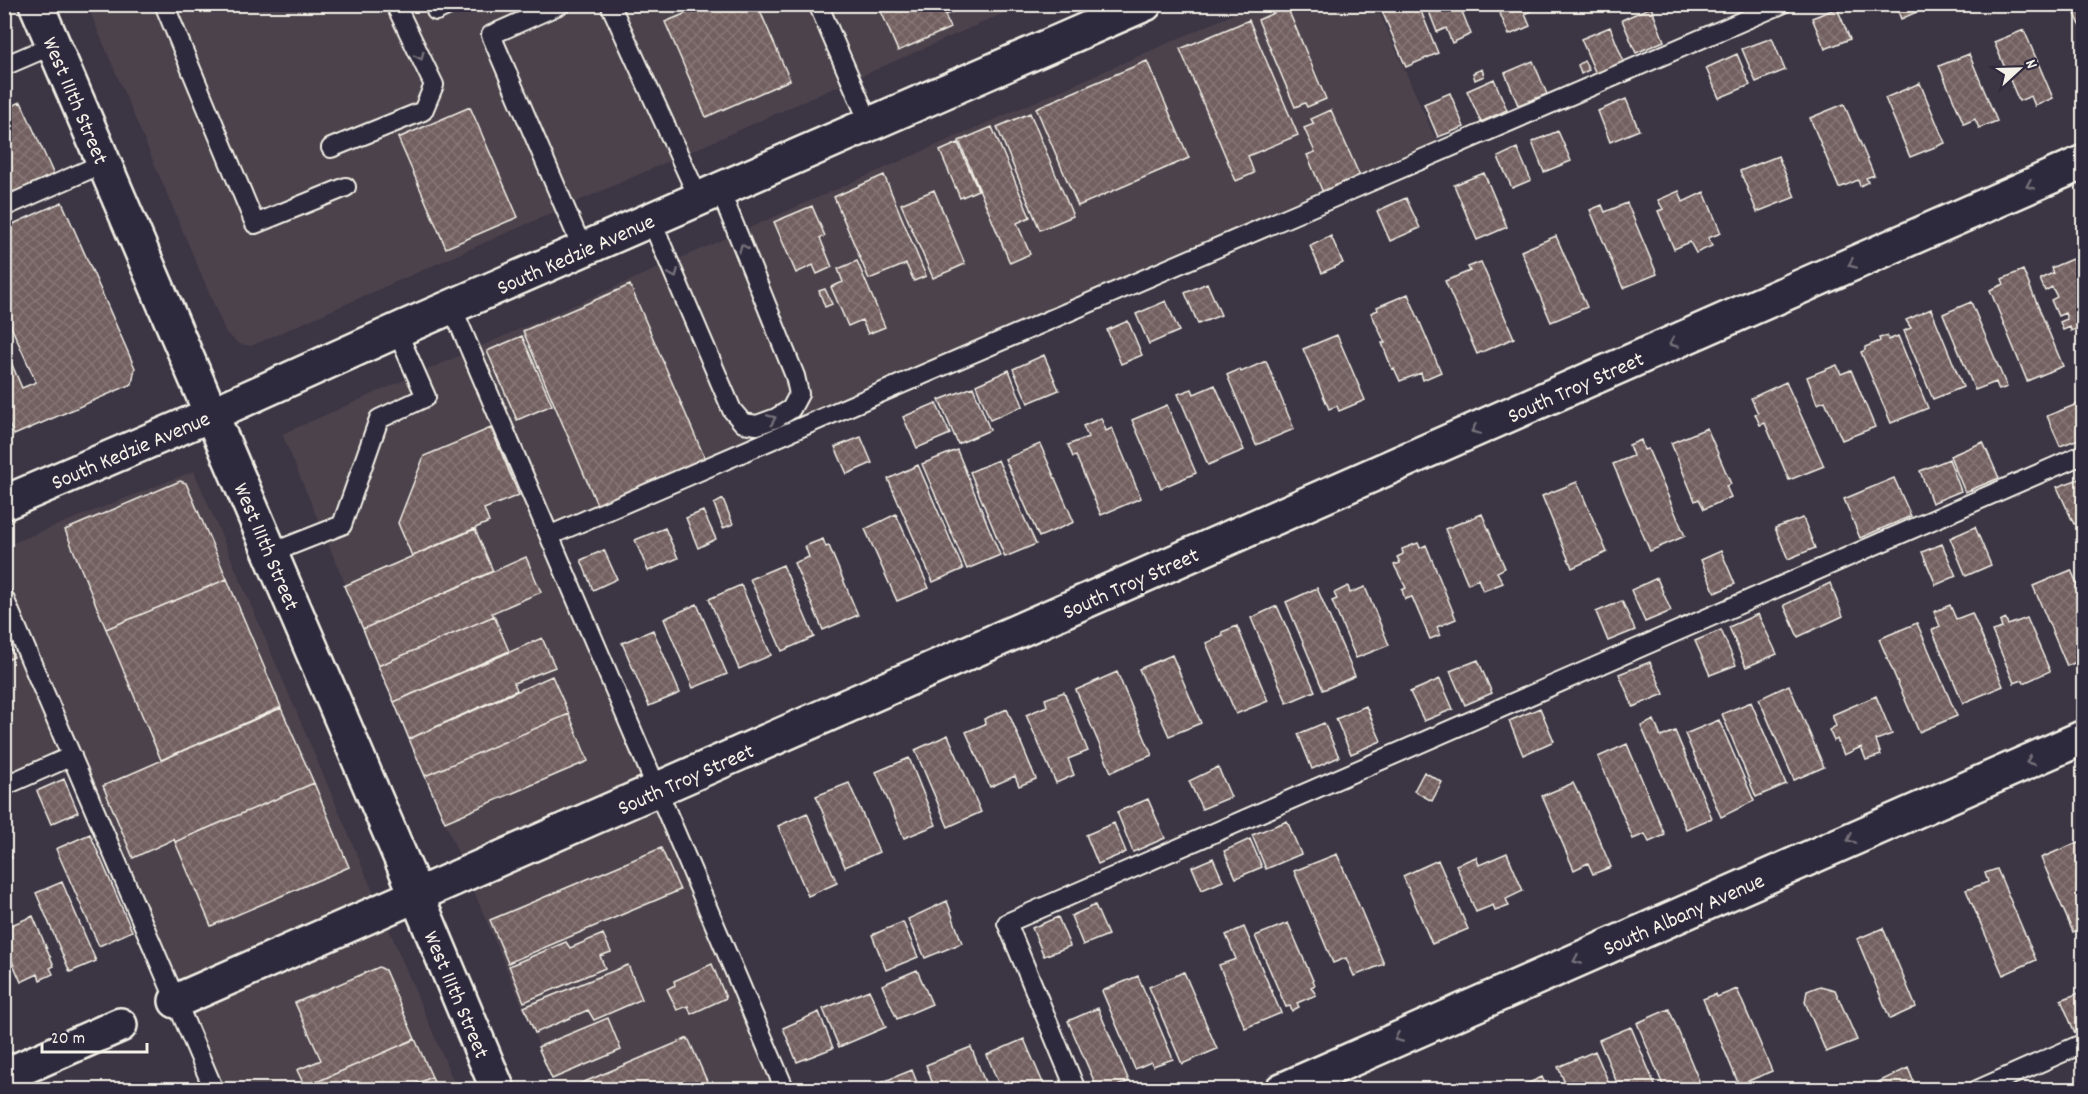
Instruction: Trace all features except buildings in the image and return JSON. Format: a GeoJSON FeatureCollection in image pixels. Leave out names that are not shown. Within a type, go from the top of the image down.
{"type":"FeatureCollection","features":[{"type":"Feature","properties":{"kind":"street","name":"West 111th Street"},"geometry":{"type":"LineString","coordinates":[[36,4],[498,1089]]}},
{"type":"Feature","properties":{"kind":"street","name":"South Kedzie Avenue"},"geometry":{"type":"LineString","coordinates":[[4,503],[212,414],[1145,4]]}},
{"type":"Feature","properties":{"kind":"street","name":"South Troy Street"},"geometry":{"type":"LineString","coordinates":[[176,1001],[2084,162]]}},
{"type":"Feature","properties":{"kind":"street","name":"South Albany Avenue"},"geometry":{"type":"LineString","coordinates":[[1282,1089],[2084,737]]}},
{"type":"Feature","properties":{"kind":"street"},"geometry":{"type":"LineString","coordinates":[[4,1076],[120,1025]]}},
{"type":"Feature","properties":{"kind":"lane"},"geometry":{"type":"LineString","coordinates":[[164,4],[255,224],[346,187]]}},
{"type":"Feature","properties":{"kind":"lane"},"geometry":{"type":"LineString","coordinates":[[331,148],[423,111],[427,102],[434,85],[394,4]]}},
{"type":"Feature","properties":{"kind":"lane"},"geometry":{"type":"LineString","coordinates":[[434,4],[436,11],[451,4]]}},
{"type":"Feature","properties":{"kind":"lane"},"geometry":{"type":"LineString","coordinates":[[561,4],[491,35],[584,250]]}},
{"type":"Feature","properties":{"kind":"lane"},"geometry":{"type":"LineString","coordinates":[[610,4],[709,194],[795,376],[799,394],[791,409],[757,425],[743,423],[732,410],[651,220]]}},
{"type":"Feature","properties":{"kind":"lane"},"geometry":{"type":"LineString","coordinates":[[818,4],[870,125]]}},
{"type":"Feature","properties":{"kind":"lane"},"geometry":{"type":"LineString","coordinates":[[551,535],[1782,4]]}},
{"type":"Feature","properties":{"kind":"lane"},"geometry":{"type":"LineString","coordinates":[[4,66],[53,45]]}},
{"type":"Feature","properties":{"kind":"lane"},"geometry":{"type":"LineString","coordinates":[[4,207],[104,163]]}},
{"type":"Feature","properties":{"kind":"lane"},"geometry":{"type":"LineString","coordinates":[[452,307],[785,1089]]}},
{"type":"Feature","properties":{"kind":"lane"},"geometry":{"type":"LineString","coordinates":[[271,553],[342,525],[378,419],[426,397],[397,331]]}},
{"type":"Feature","properties":{"kind":"lane"},"geometry":{"type":"LineString","coordinates":[[1076,1089],[1007,923],[2084,454]]}},
{"type":"Feature","properties":{"kind":"lane"},"geometry":{"type":"LineString","coordinates":[[4,598],[214,1089]]}},
{"type":"Feature","properties":{"kind":"lane"},"geometry":{"type":"LineString","coordinates":[[4,786],[72,756]]}},
{"type":"Feature","properties":{"kind":"lane"},"geometry":{"type":"LineString","coordinates":[[1977,1089],[2084,1043]]}},
{"type":"Feature","properties":{"kind":"shaded area"},"geometry":{"type":"Polygon","coordinates":[[[87,5],[1022,5],[251,346],[239,344],[226,333],[87,5]]]}},
{"type":"Feature","properties":{"kind":"shaded area"},"geometry":{"type":"Polygon","coordinates":[[[1254,5],[1376,5],[1443,156],[562,537],[792,1089],[557,1089],[282,434],[1254,5]]]}},
{"type":"Feature","properties":{"kind":"shaded area"},"geometry":{"type":"Polygon","coordinates":[[[194,471],[457,1089],[207,1089],[71,770],[5,795],[5,546],[194,471]]]}}]}
